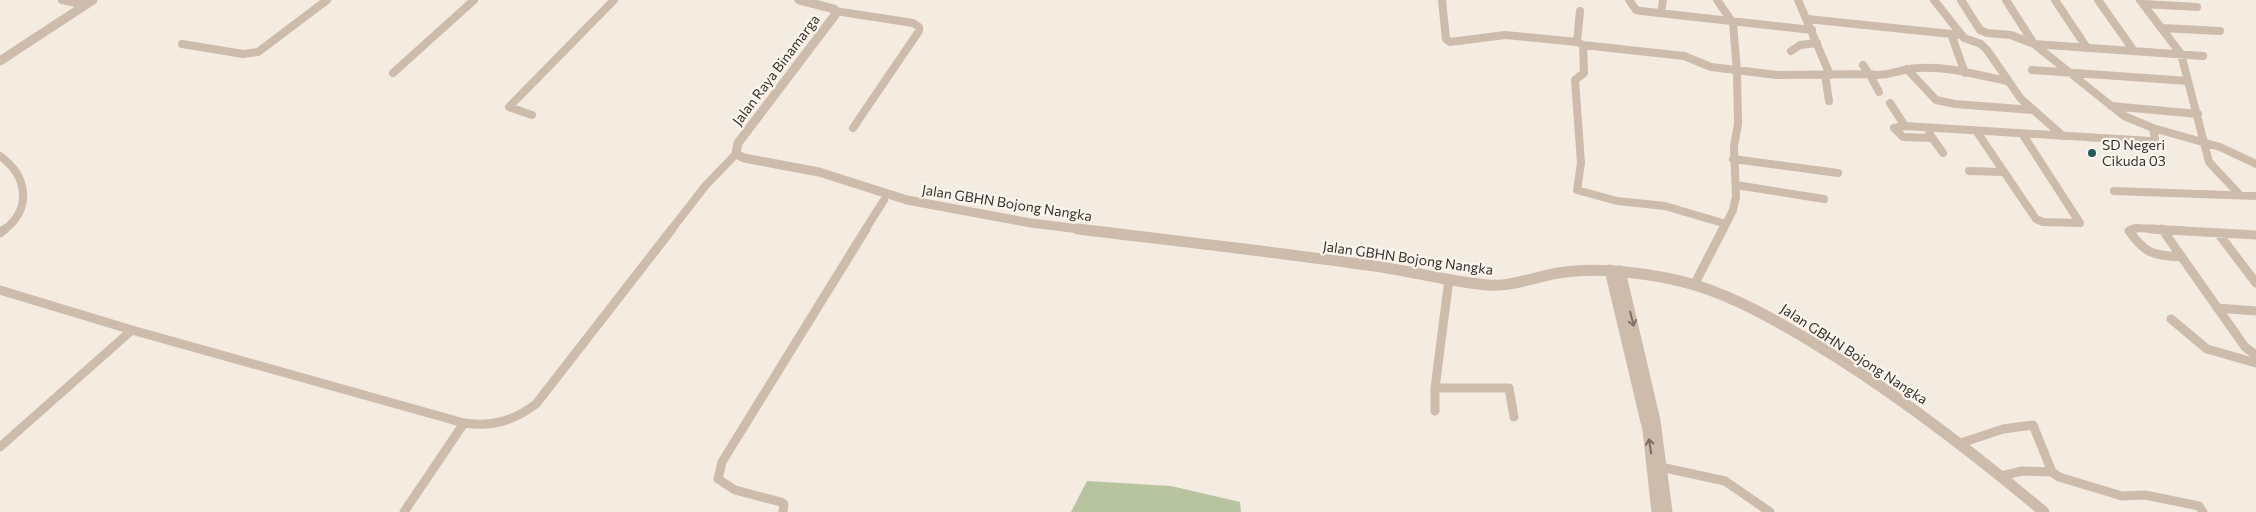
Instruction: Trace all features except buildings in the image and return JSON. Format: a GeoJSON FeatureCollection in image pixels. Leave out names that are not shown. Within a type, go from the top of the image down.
{"type":"FeatureCollection","features":[{"type":"Feature","properties":{"kind":"street"},"geometry":{"type":"LineString","coordinates":[[62,0],[90,2]]}},
{"type":"Feature","properties":{"kind":"street"},"geometry":{"type":"LineString","coordinates":[[182,44],[244,54],[258,52],[327,0]]}},
{"type":"Feature","properties":{"kind":"street"},"geometry":{"type":"LineString","coordinates":[[393,73],[474,0]]}},
{"type":"Feature","properties":{"kind":"street"},"geometry":{"type":"LineString","coordinates":[[532,115],[510,109],[509,106],[614,0]]}},
{"type":"Feature","properties":{"kind":"street","name":"Jalan Raya Binamarga"},"geometry":{"type":"LineString","coordinates":[[736,154],[738,143],[832,20],[835,11],[823,2],[799,0]]}},
{"type":"Feature","properties":{"kind":"street"},"geometry":{"type":"LineString","coordinates":[[1442,0],[1446,39],[1450,42],[1505,35],[1684,56],[1707,66],[1776,75],[1881,76],[1906,69],[1934,68],[2007,81]]}},
{"type":"Feature","properties":{"kind":"street"},"geometry":{"type":"LineString","coordinates":[[1629,0],[1636,10],[1733,23],[1812,30]]}},
{"type":"Feature","properties":{"kind":"street"},"geometry":{"type":"LineString","coordinates":[[1661,13],[1663,0]]}},
{"type":"Feature","properties":{"kind":"street"},"geometry":{"type":"LineString","coordinates":[[1694,285],[1733,210],[1736,185],[1733,159],[1738,124],[1737,71],[1733,23],[1718,0]]}},
{"type":"Feature","properties":{"kind":"street"},"geometry":{"type":"LineString","coordinates":[[1798,0],[1812,30],[1828,75],[1829,101]]}},
{"type":"Feature","properties":{"kind":"street"},"geometry":{"type":"LineString","coordinates":[[1934,0],[1961,35],[1987,50],[2007,81],[2033,110],[2062,136]]}},
{"type":"Feature","properties":{"kind":"street"},"geometry":{"type":"LineString","coordinates":[[1961,0],[1980,30],[1987,33],[2011,35],[2034,44],[2203,56]]}},
{"type":"Feature","properties":{"kind":"street"},"geometry":{"type":"LineString","coordinates":[[2006,0],[2034,44],[2128,119],[2230,150],[2256,164]]}},
{"type":"Feature","properties":{"kind":"street"},"geometry":{"type":"LineString","coordinates":[[2054,0],[2087,48]]}},
{"type":"Feature","properties":{"kind":"street"},"geometry":{"type":"LineString","coordinates":[[2098,0],[2134,51]]}},
{"type":"Feature","properties":{"kind":"street"},"geometry":{"type":"LineString","coordinates":[[0,61],[90,2]]}},
{"type":"Feature","properties":{"kind":"street"},"geometry":{"type":"LineString","coordinates":[[2142,2],[2198,7]]}},
{"type":"Feature","properties":{"kind":"street"},"geometry":{"type":"LineString","coordinates":[[2142,2],[2181,54],[2209,162],[2239,194]]}},
{"type":"Feature","properties":{"kind":"street"},"geometry":{"type":"LineString","coordinates":[[835,11],[913,23],[919,27],[919,31],[853,128]]}},
{"type":"Feature","properties":{"kind":"street"},"geometry":{"type":"LineString","coordinates":[[1580,11],[1580,44],[1584,73],[1575,80],[1574,87],[1580,150],[1580,178],[1577,190],[1617,201],[1665,206],[1726,224]]}},
{"type":"Feature","properties":{"kind":"street"},"geometry":{"type":"LineString","coordinates":[[1807,19],[1961,35]]}},
{"type":"Feature","properties":{"kind":"street"},"geometry":{"type":"LineString","coordinates":[[2162,28],[2220,32]]}},
{"type":"Feature","properties":{"kind":"street"},"geometry":{"type":"LineString","coordinates":[[1951,34],[1965,73]]}},
{"type":"Feature","properties":{"kind":"street"},"geometry":{"type":"LineString","coordinates":[[1791,51],[1800,45],[1817,43]]}},
{"type":"Feature","properties":{"kind":"street"},"geometry":{"type":"LineString","coordinates":[[1863,65],[1879,92]]}},
{"type":"Feature","properties":{"kind":"street"},"geometry":{"type":"LineString","coordinates":[[1906,69],[1936,100],[1955,104],[2033,110]]}},
{"type":"Feature","properties":{"kind":"street"},"geometry":{"type":"LineString","coordinates":[[2032,70],[2068,71],[2188,81]]}},
{"type":"Feature","properties":{"kind":"street"},"geometry":{"type":"LineString","coordinates":[[1890,103],[1905,126]]}},
{"type":"Feature","properties":{"kind":"street"},"geometry":{"type":"LineString","coordinates":[[2110,106],[2198,114]]}},
{"type":"Feature","properties":{"kind":"street"},"geometry":{"type":"LineString","coordinates":[[1932,138],[1902,137],[1898,135],[1894,128],[1905,126],[2023,135],[2150,141],[2155,139],[2153,128]]}},
{"type":"Feature","properties":{"kind":"street"},"geometry":{"type":"LineString","coordinates":[[1926,128],[1943,153]]}},
{"type":"Feature","properties":{"kind":"street"},"geometry":{"type":"LineString","coordinates":[[1977,132],[2002,172],[2036,219],[2043,222],[2080,223],[2023,135]]}},
{"type":"Feature","properties":{"kind":"street"},"geometry":{"type":"LineString","coordinates":[[0,290],[132,330],[464,423],[482,426],[502,423],[518,417],[536,404],[706,185],[736,154]]}},
{"type":"Feature","properties":{"kind":"street","name":"Jalan GBHN Bojong Nangka"},"geometry":{"type":"LineString","coordinates":[[736,154],[751,160],[819,172],[907,200],[1030,223],[1377,266],[1449,279],[1499,285],[1520,283],[1564,272],[1615,271],[1694,285],[1739,301],[1783,323],[1903,400],[1961,443],[2044,512]]}},
{"type":"Feature","properties":{"kind":"street"},"geometry":{"type":"LineString","coordinates":[[0,156],[8,161],[20,180],[22,206],[19,216],[0,233]]}},
{"type":"Feature","properties":{"kind":"street"},"geometry":{"type":"LineString","coordinates":[[1733,159],[1838,173]]}},
{"type":"Feature","properties":{"kind":"street"},"geometry":{"type":"LineString","coordinates":[[1969,171],[2002,172]]}},
{"type":"Feature","properties":{"kind":"street"},"geometry":{"type":"LineString","coordinates":[[1736,185],[1824,199]]}},
{"type":"Feature","properties":{"kind":"street"},"geometry":{"type":"LineString","coordinates":[[2114,191],[2256,196]]}},
{"type":"Feature","properties":{"kind":"street"},"geometry":{"type":"LineString","coordinates":[[783,512],[784,504],[781,502],[734,490],[718,480],[722,462],[884,200]]}},
{"type":"Feature","properties":{"kind":"street"},"geometry":{"type":"LineString","coordinates":[[2182,257],[2148,254],[2142,250],[2130,231],[2136,228],[2256,235]]}},
{"type":"Feature","properties":{"kind":"street"},"geometry":{"type":"LineString","coordinates":[[2162,229],[2245,347],[2256,354]]}},
{"type":"Feature","properties":{"kind":"street"},"geometry":{"type":"LineString","coordinates":[[2218,233],[2256,283]]}},
{"type":"Feature","properties":{"kind":"street"},"geometry":{"type":"LineString","coordinates":[[1615,271],[1653,402],[1659,467],[1667,512]]}},
{"type":"Feature","properties":{"kind":"street"},"geometry":{"type":"LineString","coordinates":[[1435,411],[1435,388],[1449,279]]}},
{"type":"Feature","properties":{"kind":"street"},"geometry":{"type":"LineString","coordinates":[[2217,308],[2256,311]]}},
{"type":"Feature","properties":{"kind":"street"},"geometry":{"type":"LineString","coordinates":[[2172,319],[2207,349],[2256,363]]}},
{"type":"Feature","properties":{"kind":"street"},"geometry":{"type":"LineString","coordinates":[[0,447],[132,330]]}},
{"type":"Feature","properties":{"kind":"street"},"geometry":{"type":"LineString","coordinates":[[1435,388],[1510,388],[1514,417]]}},
{"type":"Feature","properties":{"kind":"street"},"geometry":{"type":"LineString","coordinates":[[404,512],[464,423]]}},
{"type":"Feature","properties":{"kind":"street"},"geometry":{"type":"LineString","coordinates":[[1961,443],[2003,429],[2032,425],[2052,472],[2058,477],[2085,483],[2105,492],[2137,498],[2145,495],[2200,506],[2203,512]]}},
{"type":"Feature","properties":{"kind":"street"},"geometry":{"type":"LineString","coordinates":[[1657,512],[1659,467]]}},
{"type":"Feature","properties":{"kind":"street"},"geometry":{"type":"LineString","coordinates":[[1659,467],[1725,481],[1770,512]]}},
{"type":"Feature","properties":{"kind":"street"},"geometry":{"type":"LineString","coordinates":[[2001,476],[2022,471],[2052,472]]}},
{"type":"Feature","properties":{"kind":"green space"},"geometry":{"type":"Polygon","coordinates":[[[1087,481],[1171,486],[1240,502],[1241,512],[1071,512],[1087,481]]]}},
{"type":"Feature","properties":{"kind":"place","name":"SD Negeri Cikuda 03"},"geometry":{"type":"Point","coordinates":[2092,153]}}]}
